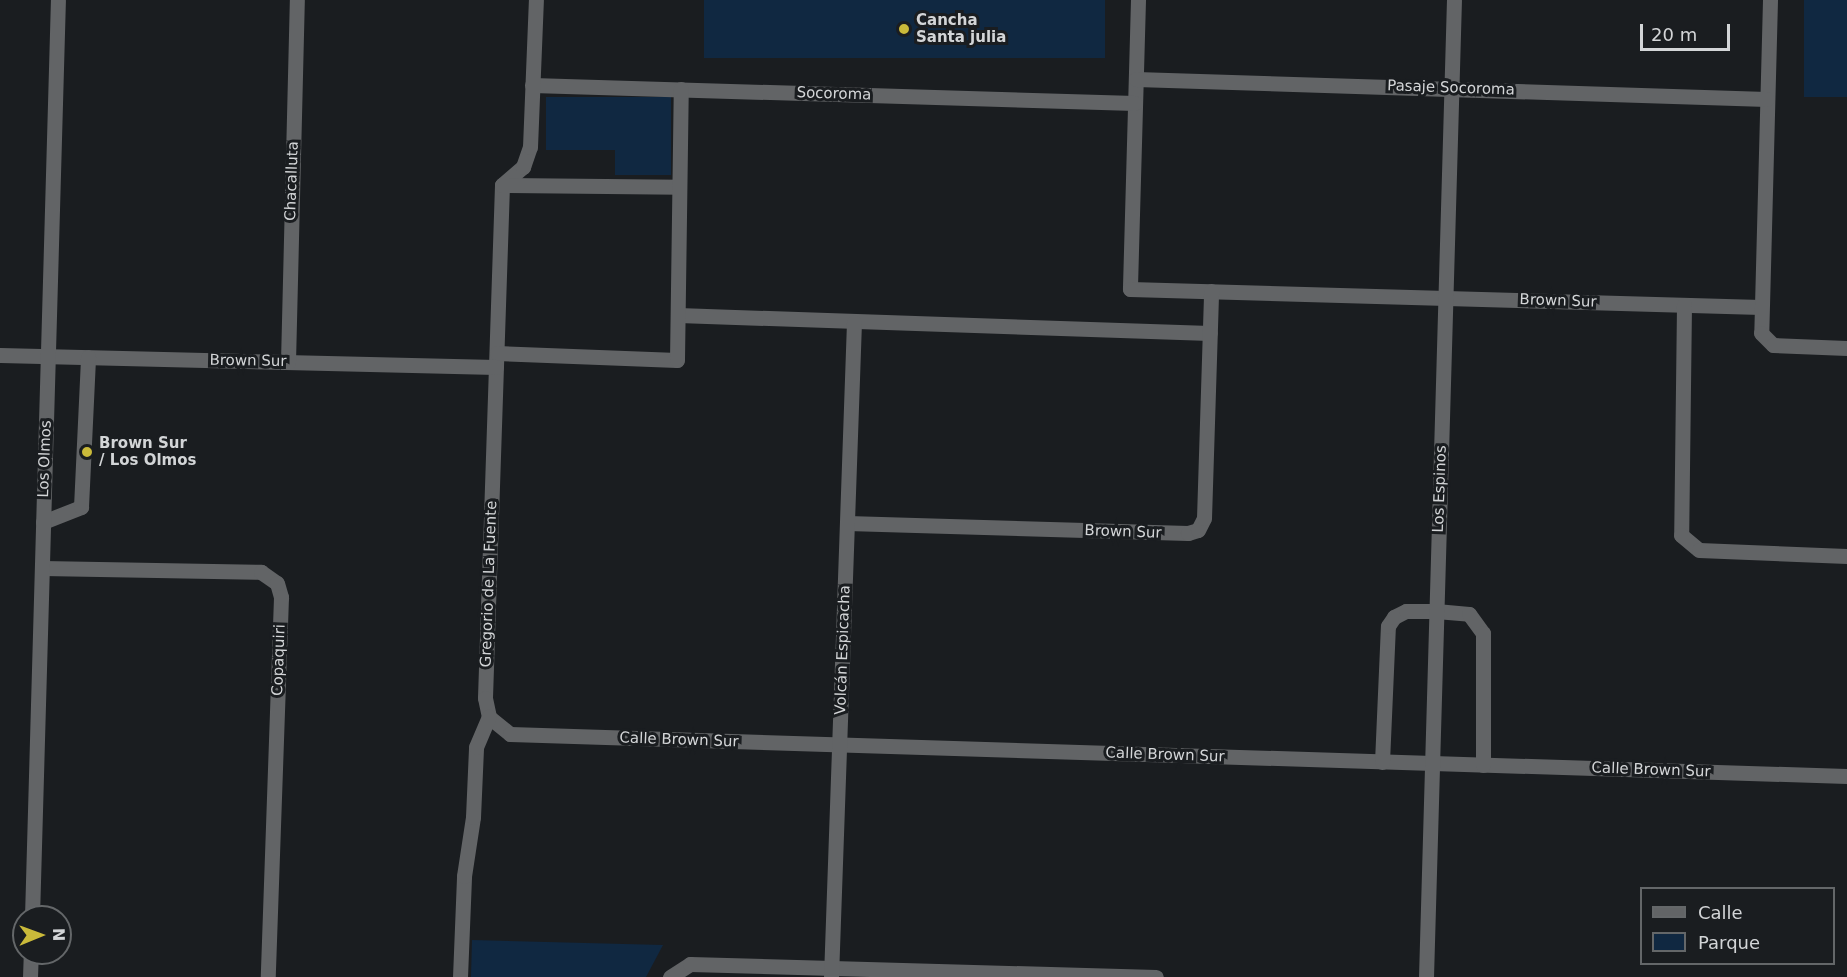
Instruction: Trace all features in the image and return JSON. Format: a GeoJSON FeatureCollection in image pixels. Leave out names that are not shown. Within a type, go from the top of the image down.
{"type":"FeatureCollection","features":[{"type":"Feature","properties":{"kind":"street","name":"Los Olmos"},"geometry":{"type":"LineString","coordinates":[[32,905],[58,0]]}},
{"type":"Feature","properties":{"kind":"street","name":"Chacalluta"},"geometry":{"type":"LineString","coordinates":[[288,362],[297,0]]}},
{"type":"Feature","properties":{"kind":"street"},"geometry":{"type":"LineString","coordinates":[[502,185],[514,178],[527,157],[536,0]]}},
{"type":"Feature","properties":{"kind":"street","name":"Brown Sur"},"geometry":{"type":"LineString","coordinates":[[1138,0],[1130,289],[1761,307]]}},
{"type":"Feature","properties":{"kind":"street","name":"Los Espinos"},"geometry":{"type":"LineString","coordinates":[[1426,977],[1454,0]]}},
{"type":"Feature","properties":{"kind":"street"},"geometry":{"type":"LineString","coordinates":[[1770,0],[1761,333],[1773,345],[1847,348]]}},
{"type":"Feature","properties":{"kind":"street","name":"Pasaje Socoroma"},"geometry":{"type":"LineString","coordinates":[[1136,79],[1767,99]]}},
{"type":"Feature","properties":{"kind":"street","name":"Socoroma"},"geometry":{"type":"LineString","coordinates":[[532,85],[1135,104]]}},
{"type":"Feature","properties":{"kind":"street"},"geometry":{"type":"LineString","coordinates":[[681,89],[678,315],[1210,333]]}},
{"type":"Feature","properties":{"kind":"street"},"geometry":{"type":"LineString","coordinates":[[502,185],[679,187]]}},
{"type":"Feature","properties":{"kind":"street","name":"Gregorio de La Fuente"},"geometry":{"type":"LineString","coordinates":[[489,717],[485,698],[502,185]]}},
{"type":"Feature","properties":{"kind":"street","name":"Brown Sur"},"geometry":{"type":"LineString","coordinates":[[847,524],[1188,534],[1198,530],[1204,518],[1211,291]]}},
{"type":"Feature","properties":{"kind":"street"},"geometry":{"type":"LineString","coordinates":[[1684,305],[1681,535],[1699,550],[1847,556]]}},
{"type":"Feature","properties":{"kind":"street","name":"Brown Sur"},"geometry":{"type":"LineString","coordinates":[[0,355],[288,362],[677,360],[678,315]]}},
{"type":"Feature","properties":{"kind":"street","name":"Volcán Espicacha"},"geometry":{"type":"LineString","coordinates":[[831,972],[854,322]]}},
{"type":"Feature","properties":{"kind":"street"},"geometry":{"type":"LineString","coordinates":[[43,522],[81,507],[88,357]]}},
{"type":"Feature","properties":{"kind":"street","name":"Copaquiri"},"geometry":{"type":"LineString","coordinates":[[42,568],[261,572],[278,583],[280,609],[267,977]]}},
{"type":"Feature","properties":{"kind":"street"},"geometry":{"type":"LineString","coordinates":[[1382,762],[1388,626],[1406,611],[1436,611],[1469,614],[1483,633],[1483,765]]}},
{"type":"Feature","properties":{"kind":"street"},"geometry":{"type":"LineString","coordinates":[[460,977],[464,876],[473,817],[476,747],[489,717]]}},
{"type":"Feature","properties":{"kind":"street","name":"Calle Brown Sur"},"geometry":{"type":"LineString","coordinates":[[489,717],[502,730],[518,735],[1847,776]]}},
{"type":"Feature","properties":{"kind":"street"},"geometry":{"type":"LineString","coordinates":[[672,974],[690,964],[831,972],[1156,977]]}},
{"type":"Feature","properties":{"kind":"green space","name":"Cancha Santa julia"},"geometry":{"type":"Polygon","coordinates":[[[704,0],[1105,0],[1105,58],[704,58],[704,0]]]}},
{"type":"Feature","properties":{"kind":"green space"},"geometry":{"type":"Polygon","coordinates":[[[1804,0],[1847,0],[1847,97],[1804,97],[1804,0]]]}},
{"type":"Feature","properties":{"kind":"green space"},"geometry":{"type":"Polygon","coordinates":[[[546,97],[671,97],[671,175],[615,175],[615,150],[546,150],[546,97]]]}},
{"type":"Feature","properties":{"kind":"green space"},"geometry":{"type":"Polygon","coordinates":[[[472,940],[663,945],[646,977],[471,977],[472,940]]]}},
{"type":"Feature","properties":{"kind":"place","name":"Cancha Santa julia"},"geometry":{"type":"Point","coordinates":[904,29]}},
{"type":"Feature","properties":{"kind":"place","name":"Brown Sur / Los Olmos"},"geometry":{"type":"Point","coordinates":[87,452]}}]}
